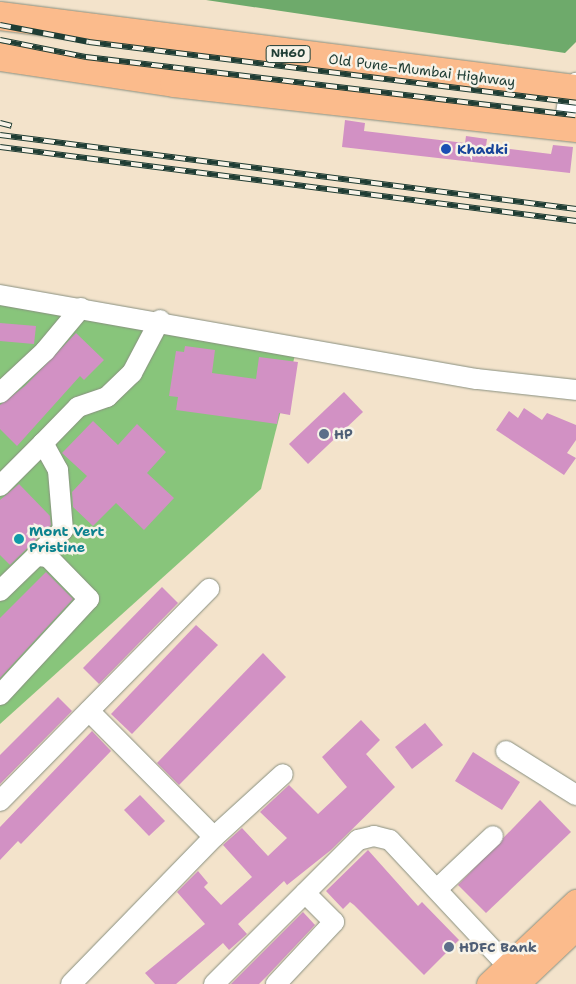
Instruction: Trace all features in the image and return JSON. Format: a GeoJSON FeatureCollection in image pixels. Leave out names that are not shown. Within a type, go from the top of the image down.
{"type":"FeatureCollection","features":[{"type":"Feature","properties":{"kind":"highway","name":"Old Pune–Mumbai Highway"},"geometry":{"type":"LineString","coordinates":[[11,18],[574,87]]}},
{"type":"Feature","properties":{"kind":"highway"},"geometry":{"type":"LineString","coordinates":[[0,58],[174,83],[570,127]]}},
{"type":"Feature","properties":{"kind":"main road"},"geometry":{"type":"LineString","coordinates":[[512,975],[576,902]]}},
{"type":"Feature","properties":{"kind":"main road"},"geometry":{"type":"LineString","coordinates":[[489,984],[512,975],[576,927]]}},
{"type":"Feature","properties":{"kind":"street"},"geometry":{"type":"LineString","coordinates":[[0,4],[11,18]]}},
{"type":"Feature","properties":{"kind":"street"},"geometry":{"type":"LineString","coordinates":[[570,127],[574,87]]}},
{"type":"Feature","properties":{"kind":"street"},"geometry":{"type":"LineString","coordinates":[[0,295],[160,320],[477,379],[576,390]]}},
{"type":"Feature","properties":{"kind":"street"},"geometry":{"type":"LineString","coordinates":[[0,393],[45,351],[81,308]]}},
{"type":"Feature","properties":{"kind":"street"},"geometry":{"type":"LineString","coordinates":[[0,486],[78,407],[107,397],[132,373],[160,320]]}},
{"type":"Feature","properties":{"kind":"street"},"geometry":{"type":"LineString","coordinates":[[0,591],[64,530],[64,510],[58,470],[43,443]]}},
{"type":"Feature","properties":{"kind":"street"},"geometry":{"type":"LineString","coordinates":[[0,695],[89,599],[48,557],[38,556]]}},
{"type":"Feature","properties":{"kind":"street"},"geometry":{"type":"LineString","coordinates":[[0,802],[209,589]]}},
{"type":"Feature","properties":{"kind":"street"},"geometry":{"type":"LineString","coordinates":[[89,711],[214,837]]}},
{"type":"Feature","properties":{"kind":"street"},"geometry":{"type":"LineString","coordinates":[[506,751],[576,795]]}},
{"type":"Feature","properties":{"kind":"street"},"geometry":{"type":"LineString","coordinates":[[71,984],[214,837],[283,774]]}},
{"type":"Feature","properties":{"kind":"street"},"geometry":{"type":"LineString","coordinates":[[214,984],[358,840],[374,836],[390,840],[512,975]]}},
{"type":"Feature","properties":{"kind":"street"},"geometry":{"type":"LineString","coordinates":[[437,890],[493,836]]}},
{"type":"Feature","properties":{"kind":"street"},"geometry":{"type":"LineString","coordinates":[[276,984],[334,922],[305,893]]}},
{"type":"Feature","properties":{"kind":"green space"},"geometry":{"type":"Polygon","coordinates":[[[206,0],[576,0],[576,42],[565,53],[206,0]]]}},
{"type":"Feature","properties":{"kind":"green space"},"geometry":{"type":"Polygon","coordinates":[[[0,303],[295,355],[261,489],[0,724],[0,303]]]}},
{"type":"Feature","properties":{"kind":"building"},"geometry":{"type":"Polygon","coordinates":[[[345,120],[365,123],[364,131],[465,143],[466,136],[487,139],[486,146],[551,154],[553,145],[573,147],[570,173],[342,147],[345,120]]]}},
{"type":"Feature","properties":{"kind":"building"},"geometry":{"type":"Polygon","coordinates":[[[0,323],[36,326],[34,344],[0,341],[0,323]]]}},
{"type":"Feature","properties":{"kind":"building"},"geometry":{"type":"Polygon","coordinates":[[[76,333],[104,360],[84,380],[80,376],[17,446],[0,429],[0,405],[25,386],[76,333]]]}},
{"type":"Feature","properties":{"kind":"building"},"geometry":{"type":"Polygon","coordinates":[[[185,346],[215,350],[212,373],[256,379],[259,357],[298,362],[290,415],[279,413],[277,424],[176,410],[178,397],[169,396],[176,351],[184,352],[185,346]]]}},
{"type":"Feature","properties":{"kind":"building"},"geometry":{"type":"Polygon","coordinates":[[[344,392],[363,412],[308,464],[289,444],[344,392]]]}},
{"type":"Feature","properties":{"kind":"building"},"geometry":{"type":"Polygon","coordinates":[[[524,408],[542,420],[547,413],[576,425],[576,440],[567,453],[576,458],[564,475],[496,430],[509,411],[518,418],[524,408]]]}},
{"type":"Feature","properties":{"kind":"building"},"geometry":{"type":"Polygon","coordinates":[[[93,421],[118,445],[137,424],[166,452],[147,473],[174,498],[144,530],[116,503],[93,526],[73,507],[72,492],[87,476],[62,453],[93,421]]]}},
{"type":"Feature","properties":{"kind":"building","name":"Mont Vert Pristine"},"geometry":{"type":"Polygon","coordinates":[[[19,484],[50,516],[51,525],[10,565],[0,555],[0,500],[19,484]]]}},
{"type":"Feature","properties":{"kind":"building"},"geometry":{"type":"Polygon","coordinates":[[[46,572],[73,599],[0,678],[0,618],[46,572]]]}},
{"type":"Feature","properties":{"kind":"building"},"geometry":{"type":"Polygon","coordinates":[[[162,587],[178,603],[99,684],[83,668],[162,587]]]}},
{"type":"Feature","properties":{"kind":"building"},"geometry":{"type":"Polygon","coordinates":[[[196,625],[218,645],[132,734],[111,714],[196,625]]]}},
{"type":"Feature","properties":{"kind":"building"},"geometry":{"type":"Polygon","coordinates":[[[263,653],[286,677],[179,785],[157,763],[263,653]]]}},
{"type":"Feature","properties":{"kind":"building"},"geometry":{"type":"Polygon","coordinates":[[[58,697],[72,711],[0,784],[0,755],[58,697]]]}},
{"type":"Feature","properties":{"kind":"building"},"geometry":{"type":"Polygon","coordinates":[[[361,720],[380,740],[366,754],[395,787],[331,850],[287,885],[284,881],[238,924],[247,934],[229,950],[223,943],[176,984],[155,984],[145,973],[205,924],[177,892],[198,871],[208,883],[204,887],[221,905],[252,877],[223,845],[242,828],[268,856],[287,838],[260,812],[289,785],[318,814],[347,787],[322,757],[361,720]]]}},
{"type":"Feature","properties":{"kind":"building"},"geometry":{"type":"Polygon","coordinates":[[[425,723],[443,745],[412,769],[395,747],[425,723]]]}},
{"type":"Feature","properties":{"kind":"building"},"geometry":{"type":"Polygon","coordinates":[[[92,731],[111,751],[21,844],[18,841],[0,860],[0,827],[92,731]]]}},
{"type":"Feature","properties":{"kind":"building"},"geometry":{"type":"Polygon","coordinates":[[[473,752],[520,782],[502,810],[455,781],[473,752]]]}},
{"type":"Feature","properties":{"kind":"building"},"geometry":{"type":"Polygon","coordinates":[[[140,795],[165,821],[149,836],[124,810],[140,795]]]}},
{"type":"Feature","properties":{"kind":"building"},"geometry":{"type":"Polygon","coordinates":[[[540,800],[571,832],[486,913],[458,885],[540,800]]]}},
{"type":"Feature","properties":{"kind":"building"},"geometry":{"type":"Polygon","coordinates":[[[368,850],[418,906],[422,902],[459,940],[424,975],[354,905],[350,902],[343,909],[326,891],[368,850]]]}},
{"type":"Feature","properties":{"kind":"building"},"geometry":{"type":"Polygon","coordinates":[[[303,912],[315,925],[259,984],[231,984],[303,912]]]}},
{"type":"Feature","properties":{"kind":"railway"},"geometry":{"type":"LineString","coordinates":[[0,25],[89,42],[576,103]]}},
{"type":"Feature","properties":{"kind":"railway"},"geometry":{"type":"LineString","coordinates":[[0,40],[86,57],[576,115]]}},
{"type":"Feature","properties":{"kind":"railway"},"geometry":{"type":"LineString","coordinates":[[0,123],[12,126]]}},
{"type":"Feature","properties":{"kind":"railway"},"geometry":{"type":"LineString","coordinates":[[0,135],[576,209]]}},
{"type":"Feature","properties":{"kind":"railway"},"geometry":{"type":"LineString","coordinates":[[0,147],[576,221]]}},
{"type":"Feature","properties":{"kind":"place","name":"Khadki"},"geometry":{"type":"Point","coordinates":[446,149]}},
{"type":"Feature","properties":{"kind":"place","name":"HP"},"geometry":{"type":"Point","coordinates":[324,434]}},
{"type":"Feature","properties":{"kind":"place","name":"Mont Vert Pristine"},"geometry":{"type":"Point","coordinates":[19,539]}},
{"type":"Feature","properties":{"kind":"place","name":"HDFC Bank"},"geometry":{"type":"Point","coordinates":[449,947]}}]}
